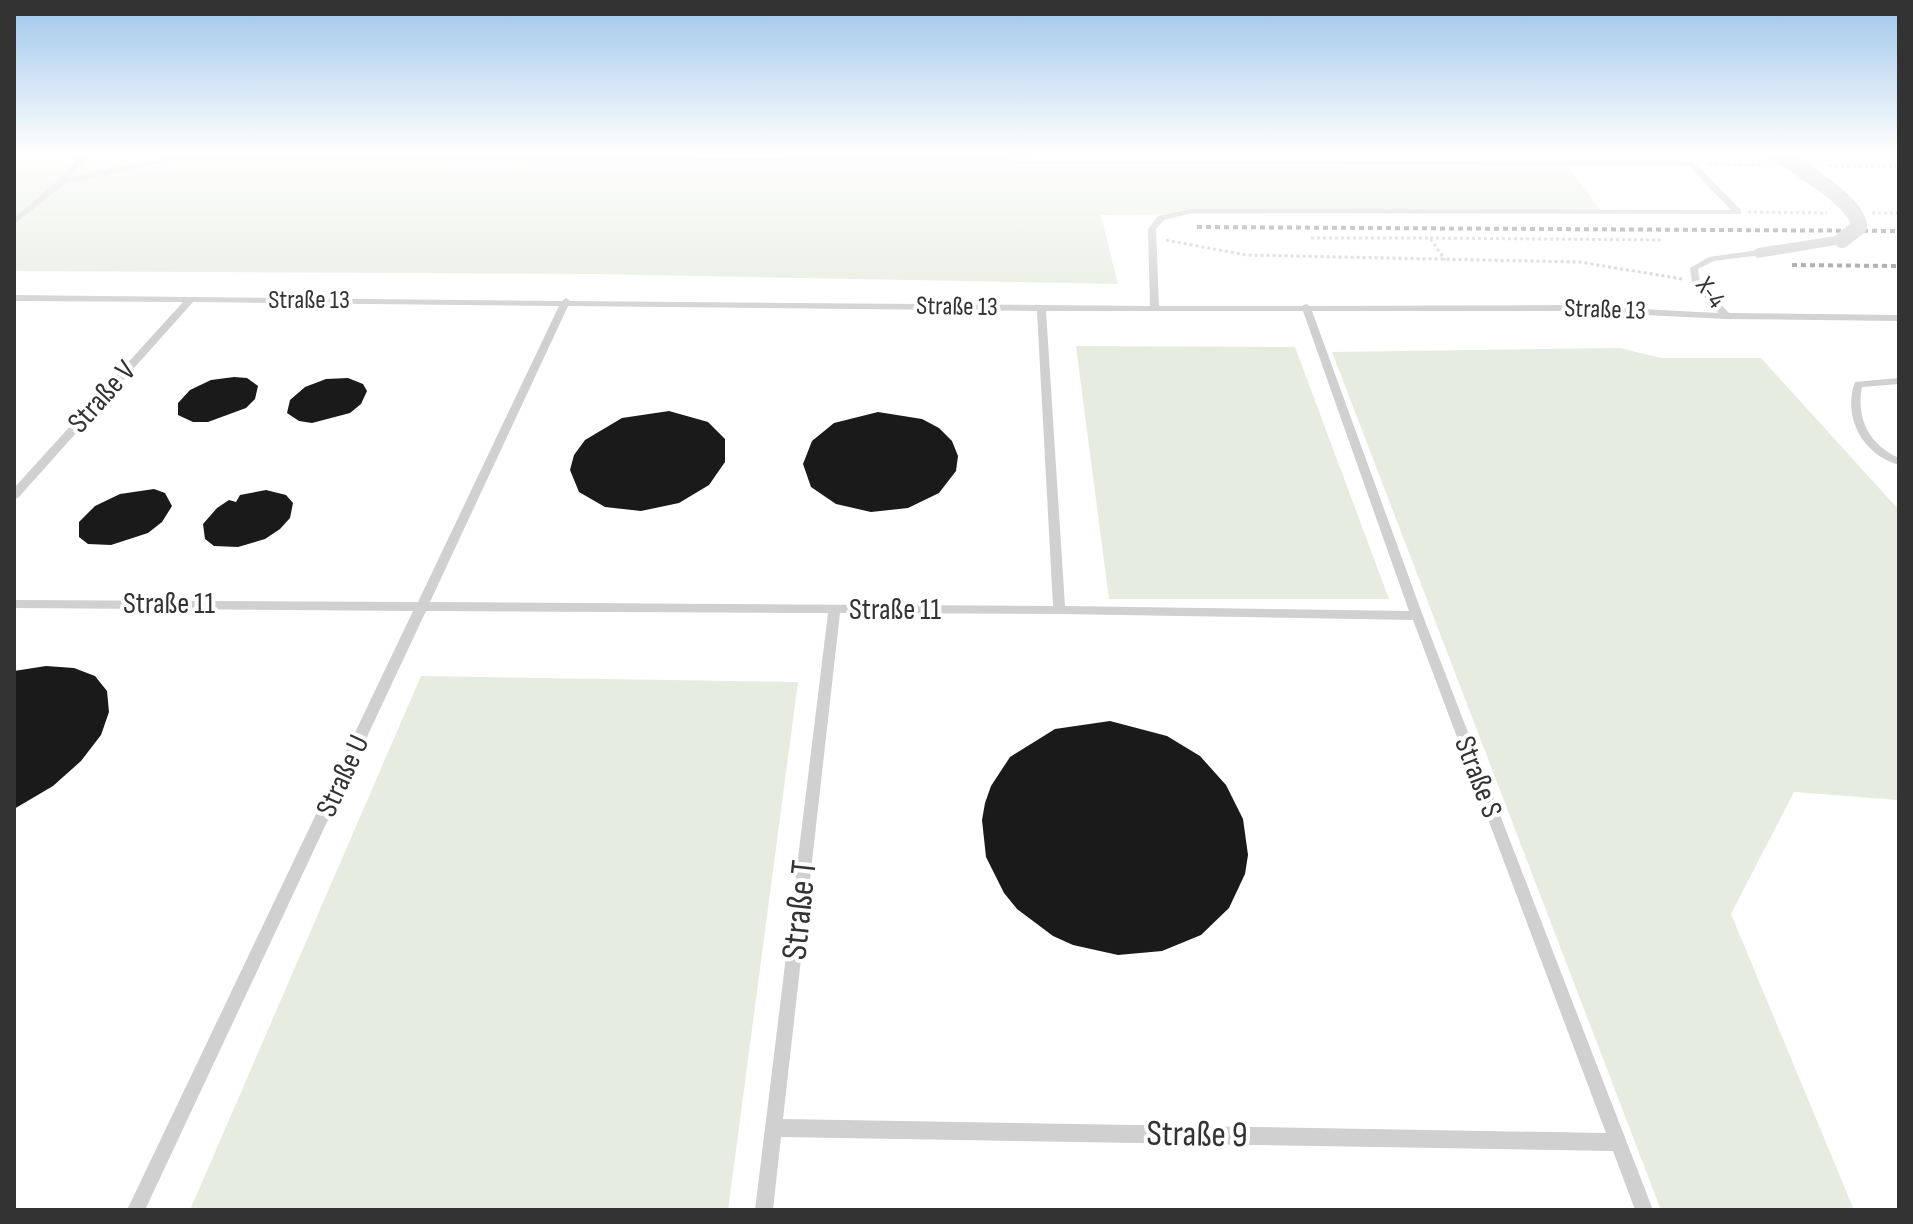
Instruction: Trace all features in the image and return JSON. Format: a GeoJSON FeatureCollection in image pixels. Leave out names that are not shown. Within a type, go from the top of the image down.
{"type":"FeatureCollection","features":[{"type":"Feature","properties":{"kind":"street","name":"X-4"},"geometry":{"type":"LineString","coordinates":[[1758,253],[1842,240],[1859,227],[1855,211]]}},
{"type":"Feature","properties":{"kind":"lane"},"geometry":{"type":"LineString","coordinates":[[1155,309],[1152,229],[1161,218],[1190,211]]}},
{"type":"Feature","properties":{"kind":"lane"},"geometry":{"type":"LineString","coordinates":[[1257,211],[1738,212]]}},
{"type":"Feature","properties":{"kind":"lane","name":"X-4"},"geometry":{"type":"LineString","coordinates":[[1726,316],[1696,282],[1693,271],[1704,261],[1758,253]]}},
{"type":"Feature","properties":{"kind":"lane","name":"Straße 13"},"geometry":{"type":"LineString","coordinates":[[14,298],[1155,309],[1564,308],[1726,316],[1899,318]]}},
{"type":"Feature","properties":{"kind":"lane","name":"Straße V"},"geometry":{"type":"LineString","coordinates":[[14,495],[191,299]]}},
{"type":"Feature","properties":{"kind":"lane","name":"Straße U"},"geometry":{"type":"LineString","coordinates":[[136,1210],[566,301]]}},
{"type":"Feature","properties":{"kind":"lane","name":"Straße S"},"geometry":{"type":"LineString","coordinates":[[1306,307],[1417,616],[1644,1210]]}},
{"type":"Feature","properties":{"kind":"lane"},"geometry":{"type":"LineString","coordinates":[[1041,308],[1059,610]]}},
{"type":"Feature","properties":{"kind":"lane"},"geometry":{"type":"LineString","coordinates":[[1899,381],[1858,384],[1854,405],[1861,429],[1894,461],[1899,472]]}},
{"type":"Feature","properties":{"kind":"lane","name":"Straße 11"},"geometry":{"type":"LineString","coordinates":[[14,604],[1059,610],[1417,616]]}},
{"type":"Feature","properties":{"kind":"lane","name":"Straße T"},"geometry":{"type":"LineString","coordinates":[[764,1210],[776,1128],[834,610]]}},
{"type":"Feature","properties":{"kind":"lane","name":"Straße 9"},"geometry":{"type":"LineString","coordinates":[[776,1128],[1618,1142]]}},
{"type":"Feature","properties":{"kind":"path"},"geometry":{"type":"LineString","coordinates":[[1738,212],[1827,213]]}},
{"type":"Feature","properties":{"kind":"path"},"geometry":{"type":"LineString","coordinates":[[1872,213],[1899,213]]}},
{"type":"Feature","properties":{"kind":"path"},"geometry":{"type":"LineString","coordinates":[[1152,229],[1165,240],[1246,255],[1580,262],[1696,282]]}},
{"type":"Feature","properties":{"kind":"path"},"geometry":{"type":"LineString","coordinates":[[1311,238],[1662,240]]}},
{"type":"Feature","properties":{"kind":"path"},"geometry":{"type":"LineString","coordinates":[[1430,238],[1445,260]]}},
{"type":"Feature","properties":{"kind":"shaded area"},"geometry":{"type":"Polygon","coordinates":[[[14,211],[1488,211],[1101,215],[1118,284],[594,274],[14,271],[14,211]]]}},
{"type":"Feature","properties":{"kind":"shaded area"},"geometry":{"type":"Polygon","coordinates":[[[1076,346],[1295,347],[1389,599],[1109,599],[1076,346]]]}},
{"type":"Feature","properties":{"kind":"shaded area"},"geometry":{"type":"Polygon","coordinates":[[[1620,348],[1661,358],[1761,358],[1899,510],[1899,800],[1794,792],[1731,914],[1854,1210],[1661,1210],[1332,352],[1620,348]]]}},
{"type":"Feature","properties":{"kind":"shaded area"},"geometry":{"type":"Polygon","coordinates":[[[421,676],[798,682],[728,1210],[190,1210],[421,676]]]}},
{"type":"Feature","properties":{"kind":"building"},"geometry":{"type":"Polygon","coordinates":[[[247,378],[258,386],[255,399],[246,408],[208,422],[193,422],[178,415],[178,403],[190,390],[211,380],[247,378]]]}},
{"type":"Feature","properties":{"kind":"building"},"geometry":{"type":"Polygon","coordinates":[[[348,378],[363,384],[367,391],[361,404],[350,413],[312,423],[299,421],[287,413],[290,400],[305,387],[326,379],[348,378]]]}},
{"type":"Feature","properties":{"kind":"building"},"geometry":{"type":"Polygon","coordinates":[[[669,411],[708,422],[725,439],[725,462],[709,485],[679,503],[641,511],[605,507],[579,492],[570,470],[574,455],[585,440],[622,418],[669,411]]]}},
{"type":"Feature","properties":{"kind":"building"},"geometry":{"type":"Polygon","coordinates":[[[878,412],[922,419],[939,428],[952,441],[958,456],[956,471],[939,493],[908,508],[871,512],[836,504],[811,487],[803,464],[812,441],[834,423],[878,412]]]}},
{"type":"Feature","properties":{"kind":"building"},"geometry":{"type":"Polygon","coordinates":[[[154,489],[165,493],[172,506],[162,522],[148,533],[111,545],[88,544],[79,537],[79,522],[95,506],[120,494],[154,489]]]}},
{"type":"Feature","properties":{"kind":"building"},"geometry":{"type":"Polygon","coordinates":[[[266,490],[286,495],[293,503],[290,518],[280,529],[265,539],[238,547],[214,546],[205,539],[203,524],[217,508],[229,500],[236,502],[240,495],[266,490]]]}},
{"type":"Feature","properties":{"kind":"building"},"geometry":{"type":"Polygon","coordinates":[[[46,666],[74,668],[95,676],[107,691],[109,712],[101,735],[81,761],[53,786],[14,809],[14,671],[46,666]]]}},
{"type":"Feature","properties":{"kind":"building"},"geometry":{"type":"Polygon","coordinates":[[[1110,721],[1167,736],[1200,756],[1226,785],[1243,819],[1248,855],[1245,874],[1229,908],[1201,935],[1162,951],[1118,955],[1073,945],[1053,936],[1017,909],[1004,893],[986,857],[982,820],[985,803],[991,786],[1010,757],[1055,729],[1110,721]]]}},
{"type":"Feature","properties":{"kind":"railway"},"geometry":{"type":"LineString","coordinates":[[1197,227],[1899,231]]}},
{"type":"Feature","properties":{"kind":"railway"},"geometry":{"type":"LineString","coordinates":[[1792,265],[1899,266]]}}]}
